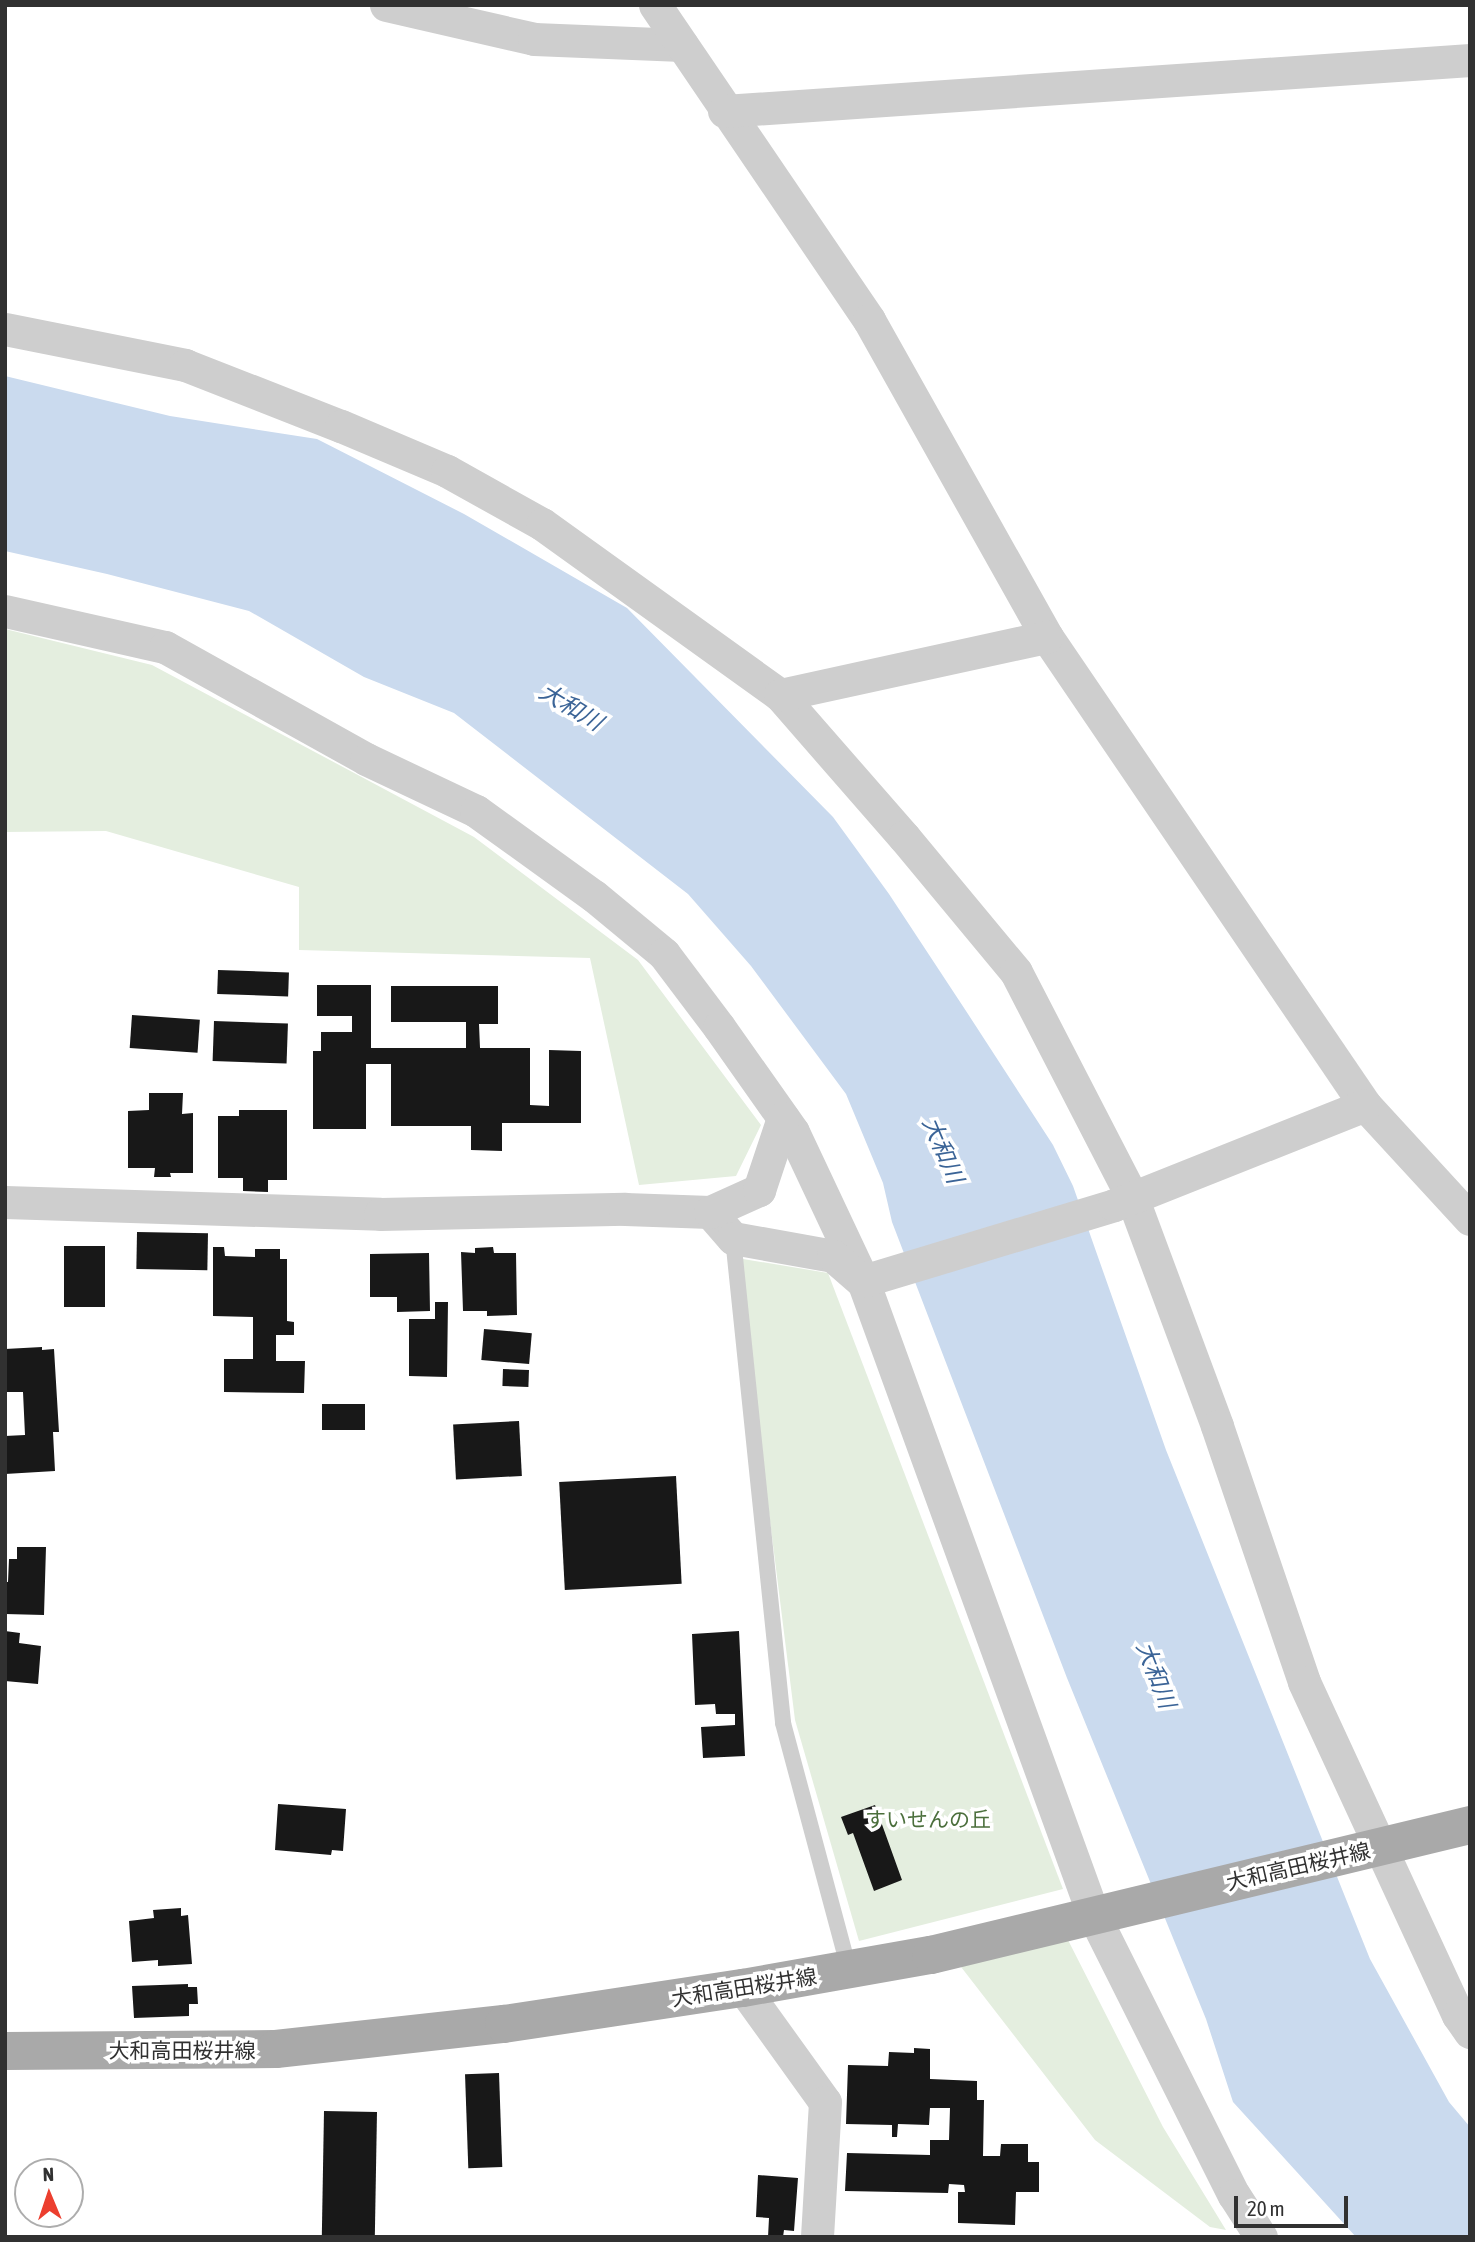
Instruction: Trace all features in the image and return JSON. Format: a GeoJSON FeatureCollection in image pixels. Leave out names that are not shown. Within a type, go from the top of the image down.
{"type":"FeatureCollection","features":[{"type":"Feature","properties":{"kind":"main road","name":"大和高田桜井線"},"geometry":{"type":"LineString","coordinates":[[5,2051],[276,2049],[504,2024],[743,1988],[931,1955],[1103,1911],[1470,1825]]}},
{"type":"Feature","properties":{"kind":"street"},"geometry":{"type":"LineString","coordinates":[[386,5],[534,38],[681,46]]}},
{"type":"Feature","properties":{"kind":"street"},"geometry":{"type":"LineString","coordinates":[[655,5],[724,111],[869,320],[1047,637],[1365,1105],[1470,1219]]}},
{"type":"Feature","properties":{"kind":"street"},"geometry":{"type":"LineString","coordinates":[[724,111],[1470,60]]}},
{"type":"Feature","properties":{"kind":"street"},"geometry":{"type":"LineString","coordinates":[[5,329],[184,365],[341,426],[447,471],[542,524],[780,695],[1016,972],[1123,1201],[1217,1426],[1304,1682],[1370,1849],[1458,2015],[1470,2032]]}},
{"type":"Feature","properties":{"kind":"street"},"geometry":{"type":"LineString","coordinates":[[5,611],[165,647],[366,758],[476,811],[594,896],[664,954],[793,1132],[872,1279],[1103,1911],[1234,2195],[1261,2237]]}},
{"type":"Feature","properties":{"kind":"street"},"geometry":{"type":"LineString","coordinates":[[780,695],[1047,637]]}},
{"type":"Feature","properties":{"kind":"street"},"geometry":{"type":"LineString","coordinates":[[710,1212],[733,1238],[833,1256],[872,1279],[1123,1201],[1365,1105]]}},
{"type":"Feature","properties":{"kind":"street"},"geometry":{"type":"LineString","coordinates":[[5,1202],[380,1214],[625,1209],[710,1212],[759,1190],[783,1118]]}},
{"type":"Feature","properties":{"kind":"street"},"geometry":{"type":"LineString","coordinates":[[743,1988],[825,2102],[817,2237]]}},
{"type":"Feature","properties":{"kind":"lane"},"geometry":{"type":"LineString","coordinates":[[733,1238],[783,1723],[849,1969]]}},
{"type":"Feature","properties":{"kind":"green space"},"geometry":{"type":"Polygon","coordinates":[[[5,629],[152,665],[474,837],[638,960],[761,1125],[736,1176],[639,1185],[590,958],[299,950],[299,887],[106,831],[5,832],[5,629]]]}},
{"type":"Feature","properties":{"kind":"green space","name":"すいせんの丘"},"geometry":{"type":"Polygon","coordinates":[[[737,1258],[828,1273],[1063,1889],[859,1941],[795,1720],[737,1258]]]}},
{"type":"Feature","properties":{"kind":"green space"},"geometry":{"type":"Polygon","coordinates":[[[1068,1940],[1163,2127],[1226,2230],[1210,2227],[1095,2140],[958,1963],[1068,1940]]]}},
{"type":"Feature","properties":{"kind":"water","name":"大和川"},"geometry":{"type":"Polygon","coordinates":[[[5,376],[170,416],[317,439],[464,514],[627,608],[833,817],[889,894],[968,1014],[1053,1145],[1073,1186],[1166,1450],[1370,1959],[1449,2102],[1470,2127],[1470,2237],[1356,2237],[1233,2102],[1206,2019],[1067,1678],[892,1222],[883,1183],[846,1094],[751,966],[688,894],[454,713],[364,677],[249,611],[5,551],[5,376]]]}},
{"type":"Feature","properties":{"kind":"building"},"geometry":{"type":"Polygon","coordinates":[[[218,970],[289,972],[288,996],[217,994],[218,970]]]}},
{"type":"Feature","properties":{"kind":"building"},"geometry":{"type":"Polygon","coordinates":[[[317,985],[371,985],[371,1048],[466,1048],[466,1022],[391,1022],[391,986],[498,986],[498,1024],[479,1024],[480,1048],[530,1048],[530,1105],[549,1106],[549,1050],[581,1051],[581,1123],[502,1123],[502,1151],[471,1150],[471,1126],[391,1126],[391,1064],[366,1064],[366,1129],[313,1129],[313,1051],[321,1051],[321,1032],[352,1032],[352,1016],[317,1016],[317,985]]]}},
{"type":"Feature","properties":{"kind":"building"},"geometry":{"type":"Polygon","coordinates":[[[132,1015],[200,1020],[198,1053],[130,1048],[132,1015]]]}},
{"type":"Feature","properties":{"kind":"building"},"geometry":{"type":"Polygon","coordinates":[[[214,1021],[288,1024],[287,1064],[213,1061],[214,1021]]]}},
{"type":"Feature","properties":{"kind":"building"},"geometry":{"type":"Polygon","coordinates":[[[149,1093],[183,1093],[182,1114],[193,1113],[193,1173],[170,1173],[171,1177],[154,1177],[155,1168],[128,1168],[128,1111],[149,1110],[149,1093]]]}},
{"type":"Feature","properties":{"kind":"building"},"geometry":{"type":"Polygon","coordinates":[[[239,1110],[287,1110],[287,1180],[268,1180],[268,1192],[243,1191],[243,1178],[218,1178],[218,1116],[239,1116],[239,1110]]]}},
{"type":"Feature","properties":{"kind":"building"},"geometry":{"type":"Polygon","coordinates":[[[137,1232],[208,1233],[207,1270],[136,1269],[137,1232]]]}},
{"type":"Feature","properties":{"kind":"building"},"geometry":{"type":"Polygon","coordinates":[[[64,1246],[105,1246],[105,1307],[64,1307],[64,1246]]]}},
{"type":"Feature","properties":{"kind":"building"},"geometry":{"type":"Polygon","coordinates":[[[213,1247],[224,1247],[225,1256],[255,1257],[255,1249],[280,1249],[280,1259],[287,1259],[287,1321],[294,1322],[294,1335],[276,1335],[276,1361],[305,1361],[304,1393],[224,1392],[224,1359],[253,1359],[253,1317],[213,1316],[213,1247]]]}},
{"type":"Feature","properties":{"kind":"building"},"geometry":{"type":"Polygon","coordinates":[[[493,1247],[494,1253],[516,1253],[517,1315],[487,1316],[487,1311],[463,1311],[461,1252],[475,1253],[475,1248],[493,1247]]]}},
{"type":"Feature","properties":{"kind":"building"},"geometry":{"type":"Polygon","coordinates":[[[429,1253],[430,1311],[397,1312],[397,1297],[370,1297],[370,1254],[429,1253]]]}},
{"type":"Feature","properties":{"kind":"building"},"geometry":{"type":"Polygon","coordinates":[[[435,1302],[448,1302],[447,1377],[409,1376],[409,1319],[435,1319],[435,1302]]]}},
{"type":"Feature","properties":{"kind":"building"},"geometry":{"type":"Polygon","coordinates":[[[484,1329],[532,1333],[529,1364],[481,1360],[484,1329]]]}},
{"type":"Feature","properties":{"kind":"building"},"geometry":{"type":"Polygon","coordinates":[[[42,1347],[42,1350],[54,1349],[59,1432],[53,1432],[55,1471],[5,1474],[5,1436],[25,1435],[23,1392],[5,1392],[5,1349],[42,1347]]]}},
{"type":"Feature","properties":{"kind":"building"},"geometry":{"type":"Polygon","coordinates":[[[503,1369],[529,1370],[528,1387],[502,1386],[503,1369]]]}},
{"type":"Feature","properties":{"kind":"building"},"geometry":{"type":"Polygon","coordinates":[[[322,1404],[365,1404],[365,1430],[322,1430],[322,1404]]]}},
{"type":"Feature","properties":{"kind":"building"},"geometry":{"type":"Polygon","coordinates":[[[519,1421],[522,1476],[456,1479],[453,1424],[519,1421]]]}},
{"type":"Feature","properties":{"kind":"building"},"geometry":{"type":"Polygon","coordinates":[[[676,1476],[682,1584],[565,1590],[559,1482],[676,1476]]]}},
{"type":"Feature","properties":{"kind":"building"},"geometry":{"type":"Polygon","coordinates":[[[17,1547],[46,1547],[44,1615],[5,1614],[5,1582],[8,1582],[9,1559],[17,1559],[17,1547]]]}},
{"type":"Feature","properties":{"kind":"building"},"geometry":{"type":"Polygon","coordinates":[[[5,1631],[20,1633],[19,1643],[41,1646],[38,1684],[5,1681],[5,1631]]]}},
{"type":"Feature","properties":{"kind":"building"},"geometry":{"type":"Polygon","coordinates":[[[739,1631],[745,1756],[703,1758],[701,1727],[735,1725],[735,1714],[716,1714],[715,1704],[695,1705],[692,1634],[739,1631]]]}},
{"type":"Feature","properties":{"kind":"building"},"geometry":{"type":"Polygon","coordinates":[[[278,1804],[346,1809],[343,1851],[332,1850],[331,1855],[275,1850],[278,1804]]]}},
{"type":"Feature","properties":{"kind":"building"},"geometry":{"type":"Polygon","coordinates":[[[875,1805],[902,1880],[874,1891],[853,1833],[848,1835],[841,1817],[875,1805]]]}},
{"type":"Feature","properties":{"kind":"building"},"geometry":{"type":"Polygon","coordinates":[[[181,1908],[181,1916],[188,1915],[192,1964],[158,1966],[158,1960],[132,1962],[129,1921],[154,1918],[153,1910],[181,1908]]]}},
{"type":"Feature","properties":{"kind":"building"},"geometry":{"type":"Polygon","coordinates":[[[188,1984],[188,1987],[197,1987],[198,2004],[189,2004],[189,2016],[134,2018],[132,1986],[188,1984]]]}},
{"type":"Feature","properties":{"kind":"building"},"geometry":{"type":"Polygon","coordinates":[[[914,2048],[930,2049],[930,2079],[977,2081],[977,2100],[984,2100],[983,2156],[1000,2156],[1001,2144],[1028,2144],[1028,2162],[1039,2162],[1039,2192],[1016,2192],[1015,2225],[958,2223],[958,2192],[965,2192],[964,2185],[949,2184],[948,2193],[845,2191],[847,2153],[930,2155],[930,2140],[949,2140],[950,2108],[930,2108],[929,2125],[898,2124],[897,2137],[892,2137],[892,2125],[846,2124],[848,2065],[888,2066],[889,2052],[914,2053],[914,2048]]]}},
{"type":"Feature","properties":{"kind":"building"},"geometry":{"type":"Polygon","coordinates":[[[499,2073],[502,2167],[468,2168],[465,2074],[499,2073]]]}},
{"type":"Feature","properties":{"kind":"building"},"geometry":{"type":"Polygon","coordinates":[[[324,2111],[377,2112],[375,2237],[322,2237],[324,2111]]]}},
{"type":"Feature","properties":{"kind":"building"},"geometry":{"type":"Polygon","coordinates":[[[758,2175],[798,2178],[794,2231],[784,2230],[783,2237],[768,2237],[769,2218],[756,2217],[758,2175]]]}}]}
